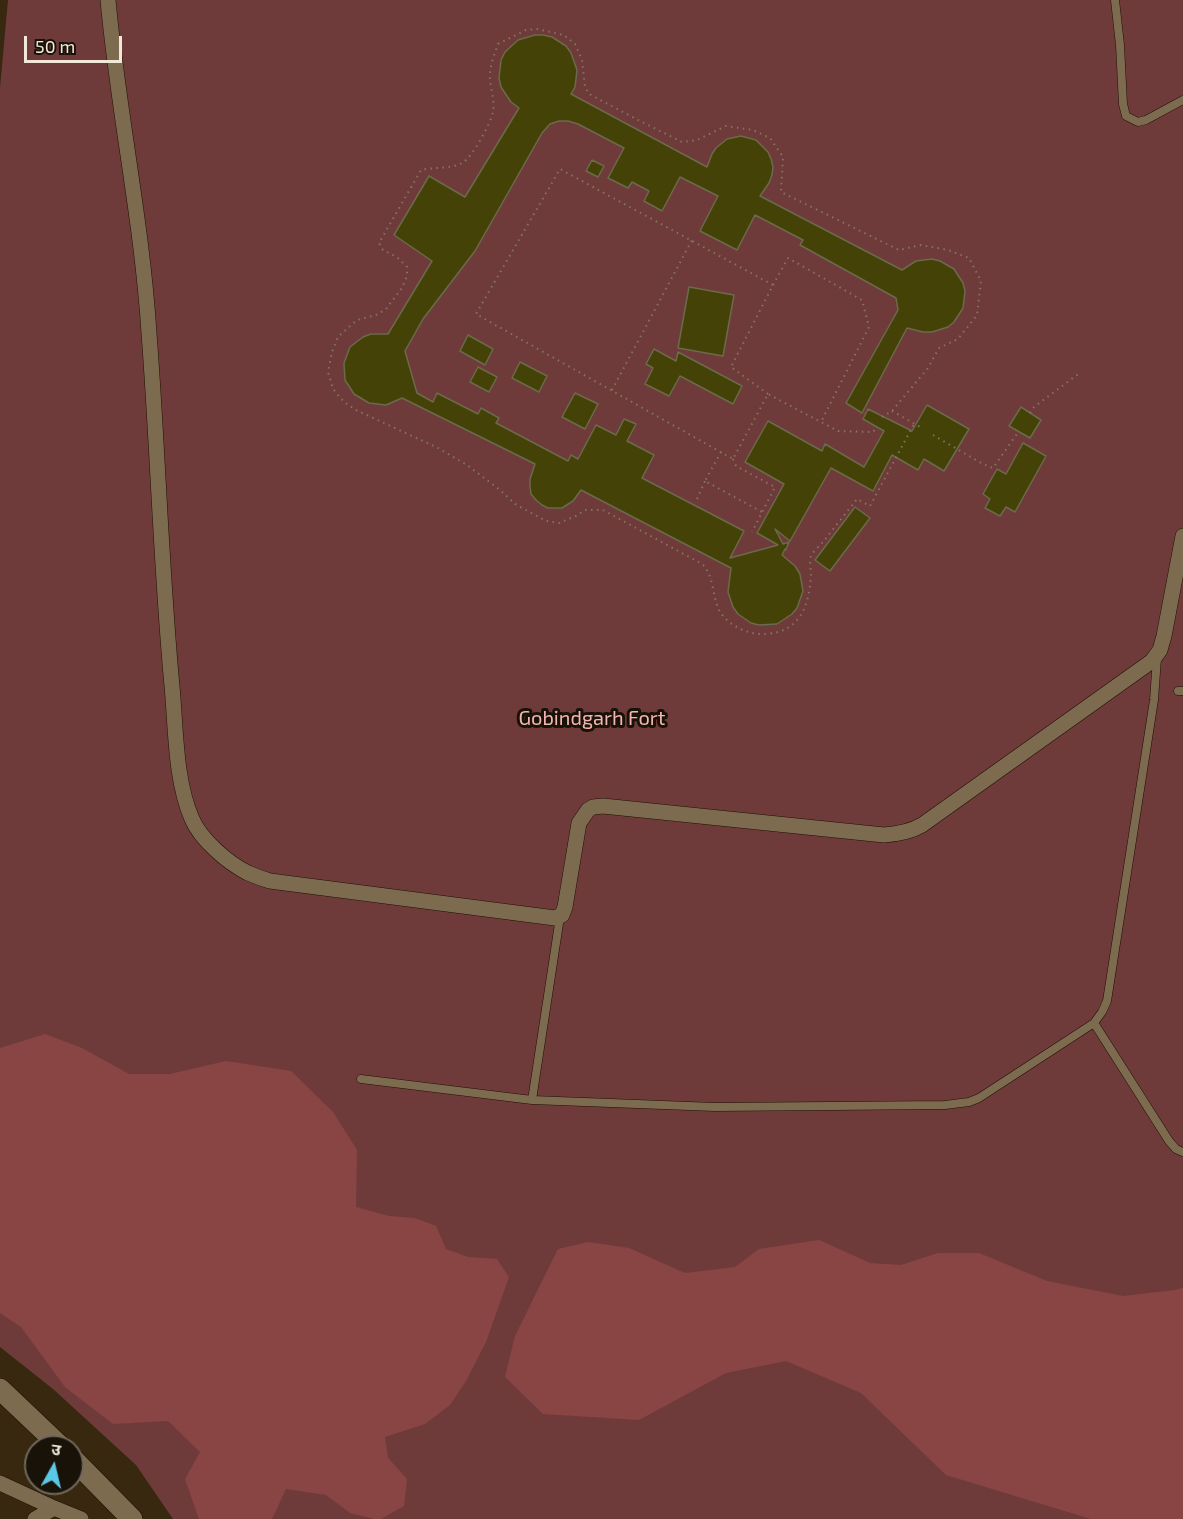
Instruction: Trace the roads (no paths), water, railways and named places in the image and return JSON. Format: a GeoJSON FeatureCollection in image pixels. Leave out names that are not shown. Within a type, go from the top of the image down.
{"type":"FeatureCollection","features":[{"type":"Feature","properties":{"kind":"main road"},"geometry":{"type":"LineString","coordinates":[[0,1389],[48,1435]]}},
{"type":"Feature","properties":{"kind":"main road"},"geometry":{"type":"LineString","coordinates":[[84,1470],[132,1519]]}},
{"type":"Feature","properties":{"kind":"street"},"geometry":{"type":"LineString","coordinates":[[108,0],[112,48],[137,216],[149,330],[179,771],[193,822],[215,849],[248,873],[270,881],[551,918],[560,917],[564,913],[579,823],[593,807],[603,806],[884,835],[908,832],[922,825],[1157,656],[1164,636],[1183,536]]}},
{"type":"Feature","properties":{"kind":"street"},"geometry":{"type":"LineString","coordinates":[[0,1483],[81,1519]]}},
{"type":"Feature","properties":{"kind":"street"},"geometry":{"type":"LineString","coordinates":[[35,1519],[54,1508]]}},
{"type":"Feature","properties":{"kind":"lane"},"geometry":{"type":"LineString","coordinates":[[1115,0],[1123,104],[1126,116],[1138,122],[1146,120],[1183,100]]}},
{"type":"Feature","properties":{"kind":"lane"},"geometry":{"type":"LineString","coordinates":[[361,1079],[532,1100],[715,1107],[945,1105],[960,1104],[979,1098],[1095,1023],[1107,1001],[1154,700],[1157,656]]}},
{"type":"Feature","properties":{"kind":"lane"},"geometry":{"type":"LineString","coordinates":[[532,1100],[560,917]]}},
{"type":"Feature","properties":{"kind":"lane"},"geometry":{"type":"LineString","coordinates":[[1095,1023],[1169,1141],[1176,1149],[1183,1152]]}},
{"type":"Feature","properties":{"kind":"park label","name":"Gobindgarh Fort"},"geometry":{"type":"Point","coordinates":[592,718]}}]}
